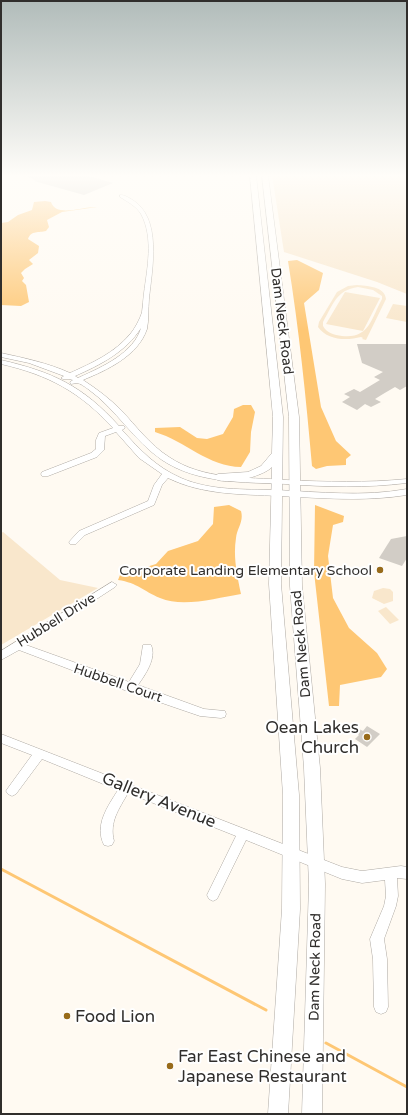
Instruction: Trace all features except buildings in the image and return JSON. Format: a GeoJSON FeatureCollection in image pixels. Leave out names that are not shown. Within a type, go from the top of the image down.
{"type":"FeatureCollection","features":[{"type":"Feature","properties":{"kind":"main road","name":"Dam Neck Road"},"geometry":{"type":"LineString","coordinates":[[258,227],[278,417],[275,584],[291,795],[291,909],[278,1114]]}},
{"type":"Feature","properties":{"kind":"main road","name":"Dam Neck Road"},"geometry":{"type":"LineString","coordinates":[[270,227],[294,417],[296,578],[312,768],[316,863],[312,1114]]}},
{"type":"Feature","properties":{"kind":"main road"},"geometry":{"type":"LineString","coordinates":[[218,477],[241,476],[256,473],[265,468],[278,454]]}},
{"type":"Feature","properties":{"kind":"street"},"geometry":{"type":"LineString","coordinates":[[68,384],[108,365],[130,350],[140,338],[146,326],[144,314],[151,256],[151,238],[148,227]]}},
{"type":"Feature","properties":{"kind":"street"},"geometry":{"type":"LineString","coordinates":[[59,380],[103,359],[125,344],[136,331],[144,314]]}},
{"type":"Feature","properties":{"kind":"street"},"geometry":{"type":"LineString","coordinates":[[1,355],[33,362],[78,380],[104,398],[158,454],[169,462],[189,471],[276,488]]}},
{"type":"Feature","properties":{"kind":"street"},"geometry":{"type":"LineString","coordinates":[[1,362],[28,368],[68,384],[86,396],[142,456],[167,474],[195,486],[208,488],[295,488],[407,481]]}},
{"type":"Feature","properties":{"kind":"street"},"geometry":{"type":"LineString","coordinates":[[45,474],[97,452],[101,447],[100,440],[102,435],[130,425]]}},
{"type":"Feature","properties":{"kind":"street"},"geometry":{"type":"LineString","coordinates":[[73,542],[75,538],[82,533],[151,503],[157,485],[167,474]]}},
{"type":"Feature","properties":{"kind":"street"},"geometry":{"type":"LineString","coordinates":[[295,488],[365,496],[407,492]]}},
{"type":"Feature","properties":{"kind":"street","name":"Hubbell Drive"},"geometry":{"type":"LineString","coordinates":[[1,656],[112,585]]}},
{"type":"Feature","properties":{"kind":"street","name":"Hubbell Court"},"geometry":{"type":"LineString","coordinates":[[17,645],[131,688],[204,712],[221,714]]}},
{"type":"Feature","properties":{"kind":"street"},"geometry":{"type":"LineString","coordinates":[[131,688],[144,668],[147,648]]}},
{"type":"Feature","properties":{"kind":"street","name":"Gallery Avenue"},"geometry":{"type":"LineString","coordinates":[[1,738],[342,873],[362,877],[390,873],[407,873]]}},
{"type":"Feature","properties":{"kind":"street"},"geometry":{"type":"LineString","coordinates":[[12,791],[40,753]]}},
{"type":"Feature","properties":{"kind":"street"},"geometry":{"type":"LineString","coordinates":[[108,841],[105,835],[106,821],[126,787]]}},
{"type":"Feature","properties":{"kind":"street"},"geometry":{"type":"LineString","coordinates":[[213,895],[243,834]]}},
{"type":"Feature","properties":{"kind":"street"},"geometry":{"type":"LineString","coordinates":[[381,1007],[380,958],[377,939],[390,906],[392,896],[390,873]]}},
{"type":"Feature","properties":{"kind":"shaded area"},"geometry":{"type":"Polygon","coordinates":[[[1,227],[49,227],[46,231],[31,234],[28,239],[39,246],[38,253],[29,260],[33,264],[21,273],[24,278],[22,281],[26,285],[29,302],[21,306],[1,305],[1,227]]]}},
{"type":"Feature","properties":{"kind":"shaded area"},"geometry":{"type":"Polygon","coordinates":[[[280,227],[407,227],[407,294],[377,282],[284,252],[280,227]]]}},
{"type":"Feature","properties":{"kind":"shaded area"},"geometry":{"type":"Polygon","coordinates":[[[297,260],[323,273],[319,290],[304,303],[321,407],[336,441],[351,455],[346,459],[346,465],[327,466],[316,469],[312,466],[302,363],[288,261],[297,260]]]}},
{"type":"Feature","properties":{"kind":"shaded area"},"geometry":{"type":"Polygon","coordinates":[[[348,286],[370,286],[379,289],[385,295],[386,299],[366,340],[362,339],[363,338],[361,337],[343,339],[332,337],[326,335],[318,327],[319,322],[337,292],[348,286]],[[358,287],[345,291],[336,299],[323,322],[323,326],[331,333],[342,336],[351,336],[364,331],[372,320],[382,299],[382,296],[373,290],[358,287]]]}},
{"type":"Feature","properties":{"kind":"shaded area"},"geometry":{"type":"Polygon","coordinates":[[[345,292],[380,298],[363,331],[326,324],[345,292]]]}},
{"type":"Feature","properties":{"kind":"shaded area"},"geometry":{"type":"Polygon","coordinates":[[[393,304],[407,306],[407,322],[386,318],[393,304]]]}},
{"type":"Feature","properties":{"kind":"shaded area"},"geometry":{"type":"Polygon","coordinates":[[[243,405],[251,405],[255,412],[251,432],[250,452],[241,467],[218,463],[177,441],[155,432],[155,428],[180,427],[197,438],[207,439],[223,434],[233,417],[234,409],[243,405]]]}},
{"type":"Feature","properties":{"kind":"shaded area"},"geometry":{"type":"Polygon","coordinates":[[[229,505],[241,511],[242,515],[235,545],[235,559],[241,594],[200,601],[169,601],[160,598],[136,585],[118,580],[120,575],[156,564],[168,551],[198,541],[213,524],[214,507],[229,505]]]}},
{"type":"Feature","properties":{"kind":"shaded area"},"geometry":{"type":"Polygon","coordinates":[[[315,505],[344,516],[343,522],[333,525],[328,556],[333,598],[349,628],[377,653],[387,669],[381,677],[340,685],[339,706],[329,706],[314,572],[315,505]]]}},
{"type":"Feature","properties":{"kind":"shaded area"},"geometry":{"type":"Polygon","coordinates":[[[3,532],[60,580],[98,588],[1,645],[1,533],[3,532]]]}},
{"type":"Feature","properties":{"kind":"shaded area"},"geometry":{"type":"Polygon","coordinates":[[[383,588],[390,589],[393,592],[393,601],[384,604],[372,598],[374,591],[383,588]]]}},
{"type":"Feature","properties":{"kind":"shaded area"},"geometry":{"type":"Polygon","coordinates":[[[386,607],[399,620],[390,624],[378,611],[386,607]]]}},
{"type":"Feature","properties":{"kind":"waterway"},"geometry":{"type":"LineString","coordinates":[[1,869],[266,1010]]}},
{"type":"Feature","properties":{"kind":"waterway"},"geometry":{"type":"LineString","coordinates":[[326,1043],[407,1087]]}},
{"type":"Feature","properties":{"kind":"place","name":"Corporate Landing Elementary School"},"geometry":{"type":"Point","coordinates":[380,570]}},
{"type":"Feature","properties":{"kind":"place","name":"Oean Lakes Church"},"geometry":{"type":"Point","coordinates":[367,737]}},
{"type":"Feature","properties":{"kind":"place","name":"Food Lion"},"geometry":{"type":"Point","coordinates":[67,1016]}},
{"type":"Feature","properties":{"kind":"place","name":"Far East Chinese and Japanese Restaurant"},"geometry":{"type":"Point","coordinates":[170,1066]}}]}
